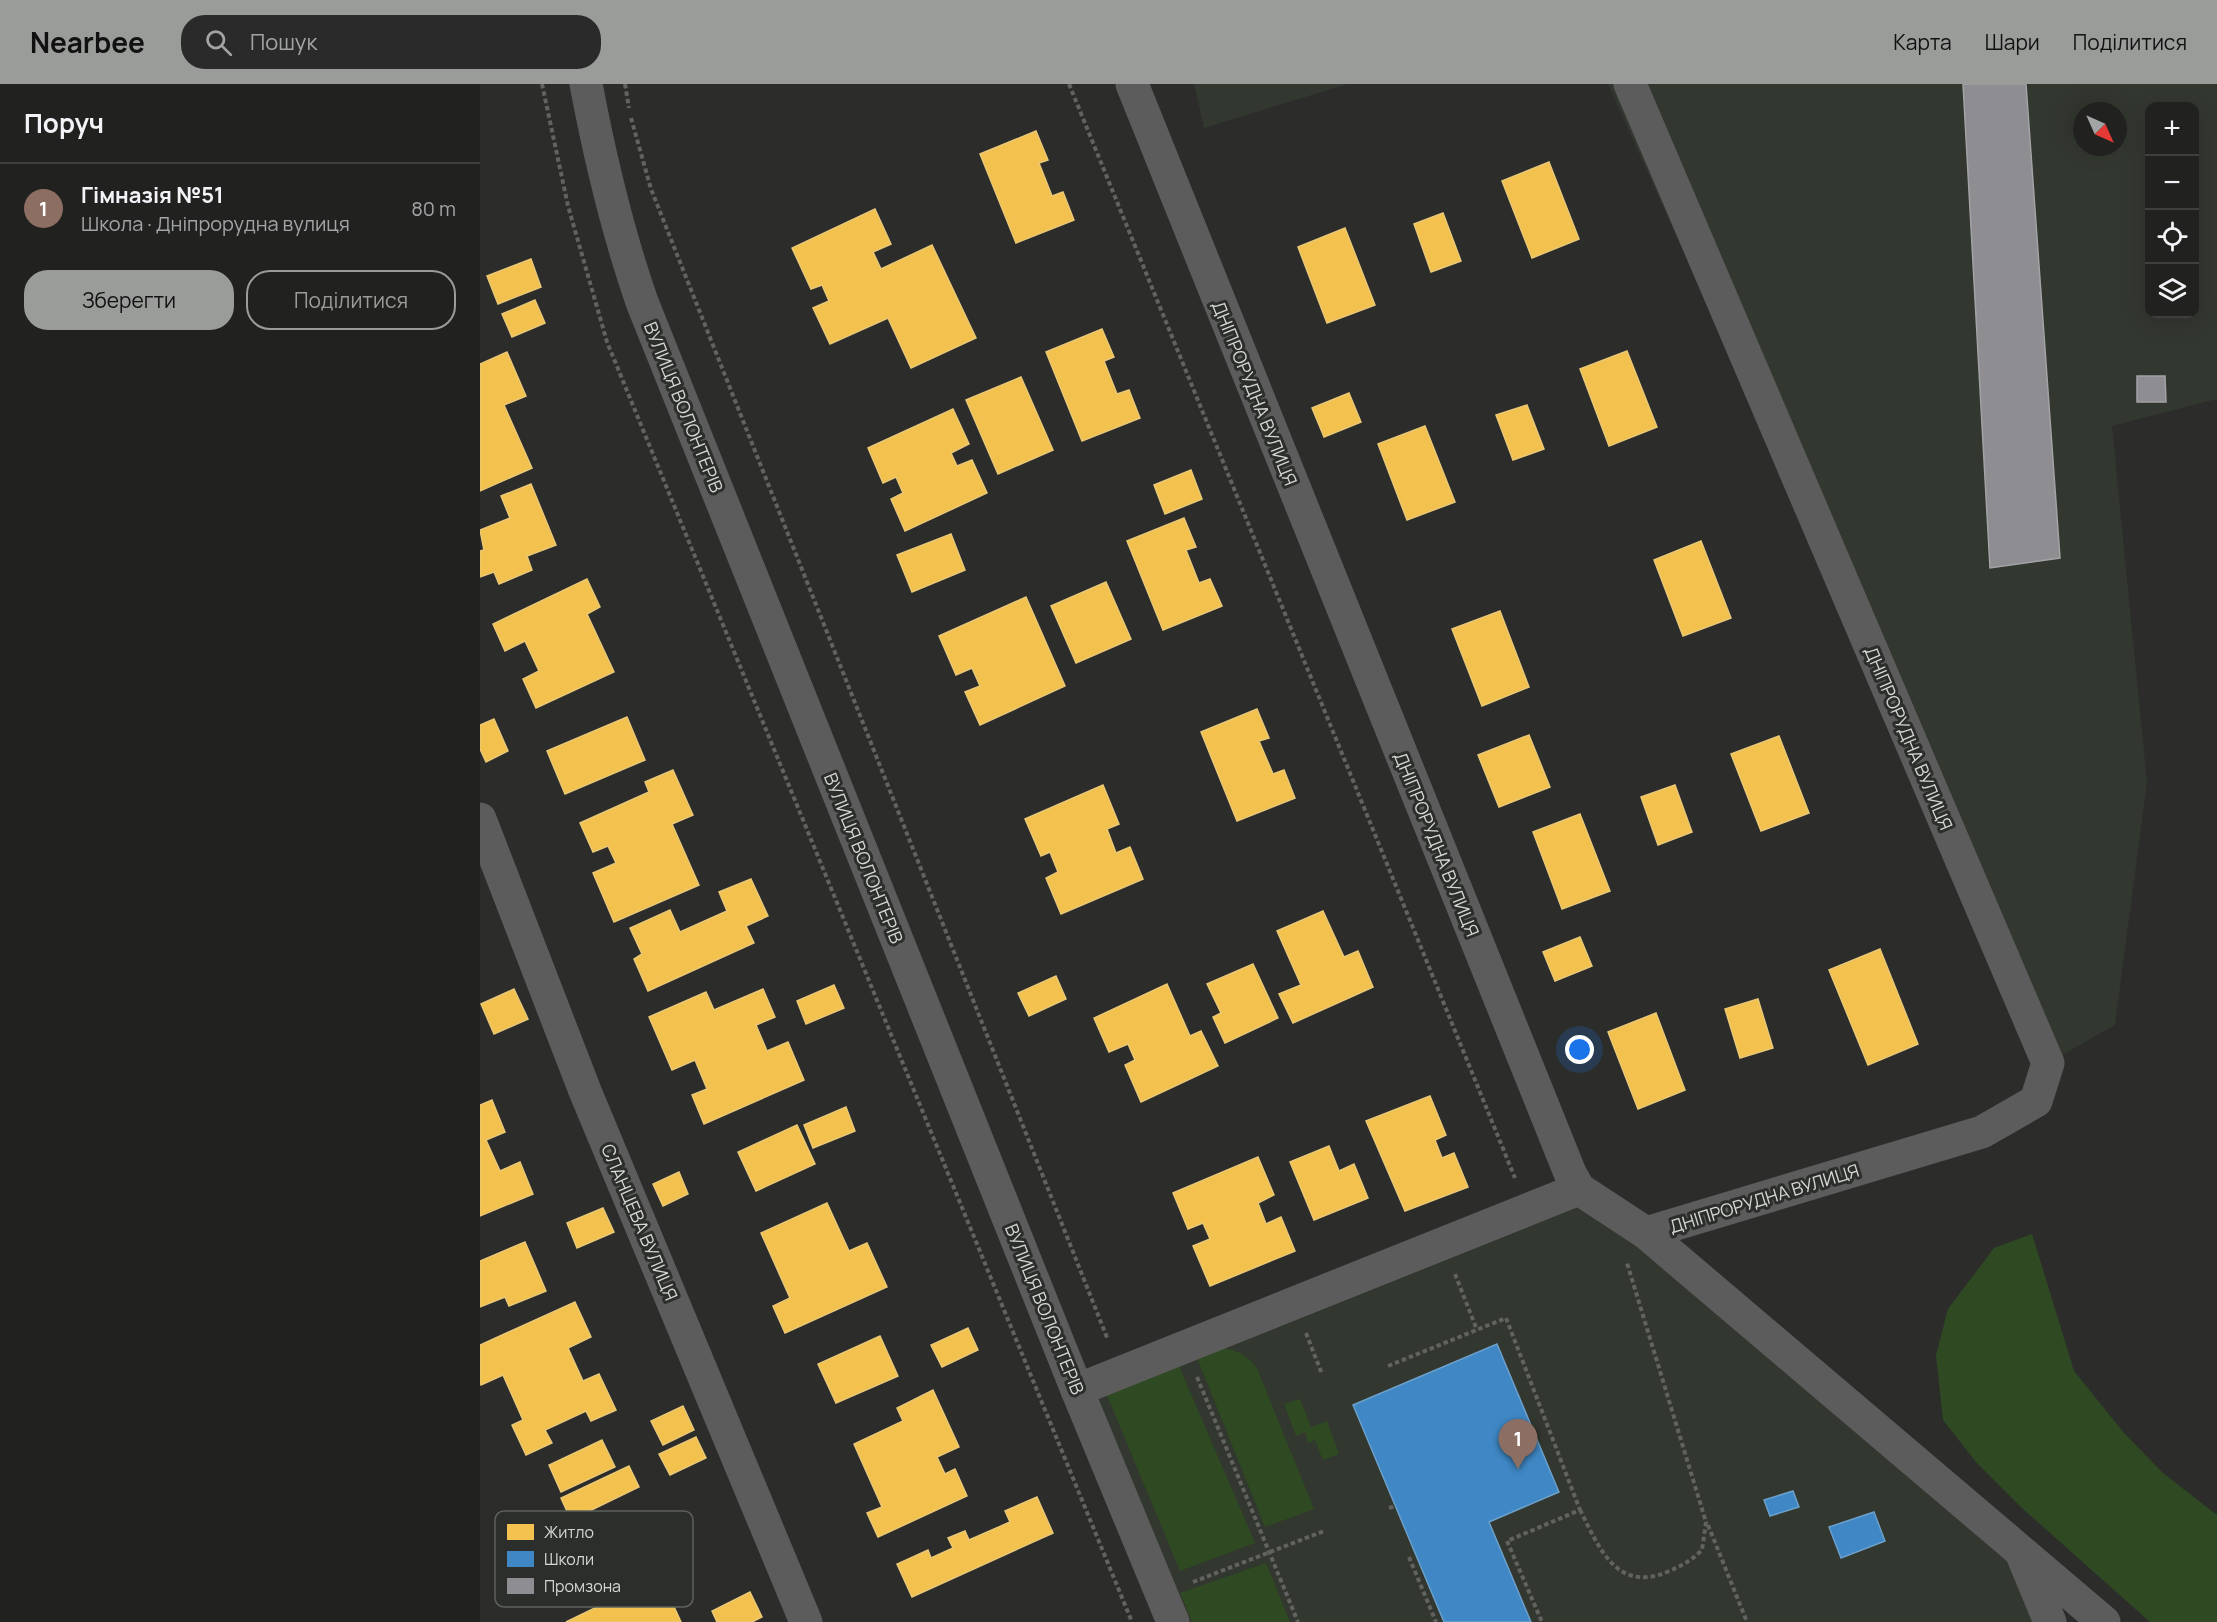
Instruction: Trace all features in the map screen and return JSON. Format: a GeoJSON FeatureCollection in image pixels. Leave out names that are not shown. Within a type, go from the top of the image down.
{"type":"FeatureCollection","features":[{"type":"Feature","properties":{"kind":"street","name":"ВУЛИЦЯ ВОЛОНТЕРІВ"},"geometry":{"type":"LineString","coordinates":[[586,84],[605,182],[622,244],[642,302],[1077,1389],[1167,1608]]}},
{"type":"Feature","properties":{"kind":"street","name":"ДНІПРОРУДНА ВУЛИЦЯ"},"geometry":{"type":"LineString","coordinates":[[1132,84],[1557,1140],[1579,1189],[1612,1213],[1646,1233],[1982,1132],[2036,1101],[2048,1063],[1630,84]]}},
{"type":"Feature","properties":{"kind":"street","name":"СЛАНЦЕВА ВУЛИЦЯ"},"geometry":{"type":"LineString","coordinates":[[480,819],[585,1091],[806,1622]]}},
{"type":"Feature","properties":{"kind":"street"},"geometry":{"type":"LineString","coordinates":[[1077,1389],[1579,1189]]}},
{"type":"Feature","properties":{"kind":"street"},"geometry":{"type":"LineString","coordinates":[[1646,1233],[2104,1622]]}},
{"type":"Feature","properties":{"kind":"street"},"geometry":{"type":"LineString","coordinates":[[2020,1549],[2050,1622]]}},
{"type":"Feature","properties":{"kind":"path"},"geometry":{"type":"LineString","coordinates":[[542,84],[567,206],[607,342],[1132,1622]]}},
{"type":"Feature","properties":{"kind":"path"},"geometry":{"type":"LineString","coordinates":[[625,84],[629,114],[651,189],[1121,1372]]}},
{"type":"Feature","properties":{"kind":"path"},"geometry":{"type":"LineString","coordinates":[[1069,84],[1519,1187]]}},
{"type":"Feature","properties":{"kind":"path"},"geometry":{"type":"LineString","coordinates":[[1612,1213],[1706,1522],[1747,1622]]}},
{"type":"Feature","properties":{"kind":"path"},"geometry":{"type":"LineString","coordinates":[[1466,1302],[1478,1330]]}},
{"type":"Feature","properties":{"kind":"path"},"geometry":{"type":"LineString","coordinates":[[1388,1366],[1506,1318],[1580,1510],[1601,1552],[1610,1562],[1621,1572],[1639,1578],[1654,1577],[1693,1559],[1702,1550],[1706,1522]]}},
{"type":"Feature","properties":{"kind":"path"},"geometry":{"type":"LineString","coordinates":[[1184,1346],[1298,1622]]}},
{"type":"Feature","properties":{"kind":"path"},"geometry":{"type":"LineString","coordinates":[[1389,1509],[1395,1506]]}},
{"type":"Feature","properties":{"kind":"path"},"geometry":{"type":"LineString","coordinates":[[1542,1622],[1507,1541],[1580,1510]]}},
{"type":"Feature","properties":{"kind":"path"},"geometry":{"type":"LineString","coordinates":[[1167,1608],[1270,1552],[1323,1531]]}},
{"type":"Feature","properties":{"kind":"path"},"geometry":{"type":"LineString","coordinates":[[1409,1557],[1436,1622]]}},
{"type":"Feature","properties":{"kind":"shaded area"},"geometry":{"type":"Polygon","coordinates":[[[1194,84],[1348,84],[1204,128],[1194,84]]]}},
{"type":"Feature","properties":{"kind":"shaded area"},"geometry":{"type":"Polygon","coordinates":[[[1608,84],[2217,84],[2217,399],[2112,426],[2147,782],[2115,1025],[2048,1063],[1608,84]]]}},
{"type":"Feature","properties":{"kind":"shaded area"},"geometry":{"type":"Polygon","coordinates":[[[1579,1189],[2020,1549],[2050,1622],[1173,1622],[1077,1390],[1579,1189]]]}},
{"type":"Feature","properties":{"kind":"green space"},"geometry":{"type":"Polygon","coordinates":[[[2032,1234],[2074,1371],[2124,1433],[2163,1473],[2217,1515],[2217,1622],[2150,1622],[2022,1508],[1976,1462],[1943,1420],[1936,1355],[1948,1309],[1994,1248],[2032,1234]]]}},
{"type":"Feature","properties":{"kind":"green space"},"geometry":{"type":"Polygon","coordinates":[[[1213,1348],[1238,1352],[1257,1368],[1314,1509],[1265,1527],[1196,1355],[1213,1348]]]}},
{"type":"Feature","properties":{"kind":"green space"},"geometry":{"type":"Polygon","coordinates":[[[1176,1359],[1255,1543],[1180,1571],[1104,1388],[1176,1359]]]}},
{"type":"Feature","properties":{"kind":"green space"},"geometry":{"type":"Polygon","coordinates":[[[1300,1399],[1311,1427],[1327,1421],[1339,1454],[1323,1460],[1315,1440],[1308,1443],[1305,1432],[1296,1436],[1284,1404],[1300,1399]]]}},
{"type":"Feature","properties":{"kind":"green space"},"geometry":{"type":"Polygon","coordinates":[[[1266,1563],[1290,1622],[1192,1622],[1180,1593],[1266,1563]]]}},
{"type":"Feature","properties":{"kind":"building: Житло"},"geometry":{"type":"Polygon","coordinates":[[[1036,131],[1048,160],[1039,163],[1052,196],[1063,192],[1074,220],[1016,243],[980,154],[1036,131]]]}},
{"type":"Feature","properties":{"kind":"building: Житло"},"geometry":{"type":"Polygon","coordinates":[[[1549,162],[1579,239],[1532,258],[1502,181],[1549,162]]]}},
{"type":"Feature","properties":{"kind":"building: Житло"},"geometry":{"type":"Polygon","coordinates":[[[875,209],[891,244],[873,252],[881,269],[932,245],[976,338],[911,368],[888,318],[830,344],[813,308],[829,301],[822,285],[811,289],[792,248],[875,209]]]}},
{"type":"Feature","properties":{"kind":"building: Житло"},"geometry":{"type":"Polygon","coordinates":[[[1443,213],[1461,261],[1431,272],[1414,224],[1443,213]]]}},
{"type":"Feature","properties":{"kind":"building: Житло"},"geometry":{"type":"Polygon","coordinates":[[[1345,228],[1375,305],[1327,323],[1298,247],[1345,228]]]}},
{"type":"Feature","properties":{"kind":"building: Житло"},"geometry":{"type":"Polygon","coordinates":[[[531,259],[541,287],[498,304],[487,276],[531,259]]]}},
{"type":"Feature","properties":{"kind":"building: Житло"},"geometry":{"type":"Polygon","coordinates":[[[535,300],[545,323],[512,337],[502,314],[535,300]]]}},
{"type":"Feature","properties":{"kind":"building: Житло"},"geometry":{"type":"Polygon","coordinates":[[[1102,329],[1114,357],[1104,361],[1117,394],[1129,390],[1140,418],[1082,441],[1046,352],[1102,329]]]}},
{"type":"Feature","properties":{"kind":"building: Житло"},"geometry":{"type":"Polygon","coordinates":[[[1627,351],[1657,427],[1609,446],[1580,369],[1627,351]]]}},
{"type":"Feature","properties":{"kind":"building: Житло"},"geometry":{"type":"Polygon","coordinates":[[[507,352],[526,396],[504,405],[532,468],[480,491],[480,364],[507,352]]]}},
{"type":"Feature","properties":{"kind":"building: Житло"},"geometry":{"type":"Polygon","coordinates":[[[1021,377],[1053,450],[998,474],[966,400],[1021,377]]]}},
{"type":"Feature","properties":{"kind":"building: Житло"},"geometry":{"type":"Polygon","coordinates":[[[1349,393],[1361,422],[1324,437],[1312,408],[1349,393]]]}},
{"type":"Feature","properties":{"kind":"building: Житло"},"geometry":{"type":"Polygon","coordinates":[[[1527,405],[1544,449],[1513,460],[1496,415],[1527,405]]]}},
{"type":"Feature","properties":{"kind":"building: Житло"},"geometry":{"type":"Polygon","coordinates":[[[953,409],[969,444],[951,453],[957,466],[972,460],[987,493],[905,531],[891,499],[903,493],[896,477],[883,483],[868,448],[953,409]]]}},
{"type":"Feature","properties":{"kind":"building: Житло"},"geometry":{"type":"Polygon","coordinates":[[[1425,426],[1455,502],[1407,520],[1378,444],[1425,426]]]}},
{"type":"Feature","properties":{"kind":"building: Житло"},"geometry":{"type":"Polygon","coordinates":[[[1191,470],[1202,499],[1165,514],[1154,485],[1191,470]]]}},
{"type":"Feature","properties":{"kind":"building: Житло"},"geometry":{"type":"Polygon","coordinates":[[[531,484],[556,545],[527,556],[532,570],[499,584],[494,572],[480,577],[480,551],[484,550],[480,530],[510,518],[501,496],[531,484]]]}},
{"type":"Feature","properties":{"kind":"building: Житло"},"geometry":{"type":"Polygon","coordinates":[[[1184,518],[1196,547],[1186,550],[1199,583],[1210,579],[1222,606],[1163,630],[1127,541],[1184,518]]]}},
{"type":"Feature","properties":{"kind":"building: Житло"},"geometry":{"type":"Polygon","coordinates":[[[951,534],[965,570],[912,592],[897,555],[951,534]]]}},
{"type":"Feature","properties":{"kind":"building: Житло"},"geometry":{"type":"Polygon","coordinates":[[[1701,541],[1731,618],[1683,636],[1654,560],[1701,541]]]}},
{"type":"Feature","properties":{"kind":"building: Житло"},"geometry":{"type":"Polygon","coordinates":[[[587,579],[600,607],[587,614],[614,672],[536,708],[523,679],[539,671],[525,641],[505,651],[493,624],[587,579]]]}},
{"type":"Feature","properties":{"kind":"building: Житло"},"geometry":{"type":"Polygon","coordinates":[[[1106,582],[1131,639],[1076,663],[1051,606],[1106,582]]]}},
{"type":"Feature","properties":{"kind":"building: Житло"},"geometry":{"type":"Polygon","coordinates":[[[1026,597],[1065,686],[980,725],[965,692],[980,686],[972,668],[956,675],[939,636],[1026,597]]]}},
{"type":"Feature","properties":{"kind":"building: Житло"},"geometry":{"type":"Polygon","coordinates":[[[1500,611],[1529,687],[1482,706],[1452,629],[1500,611]]]}},
{"type":"Feature","properties":{"kind":"building: Житло"},"geometry":{"type":"Polygon","coordinates":[[[1257,709],[1269,738],[1259,741],[1273,774],[1284,770],[1295,798],[1237,821],[1201,732],[1257,709]]]}},
{"type":"Feature","properties":{"kind":"building: Житло"},"geometry":{"type":"Polygon","coordinates":[[[627,717],[645,760],[565,794],[547,751],[627,717]]]}},
{"type":"Feature","properties":{"kind":"building: Житло"},"geometry":{"type":"Polygon","coordinates":[[[494,719],[508,751],[486,762],[480,749],[480,725],[494,719]]]}},
{"type":"Feature","properties":{"kind":"building: Житло"},"geometry":{"type":"Polygon","coordinates":[[[1529,735],[1550,787],[1499,807],[1478,755],[1529,735]]]}},
{"type":"Feature","properties":{"kind":"building: Житло"},"geometry":{"type":"Polygon","coordinates":[[[1779,736],[1809,813],[1761,831],[1731,754],[1779,736]]]}},
{"type":"Feature","properties":{"kind":"building: Житло"},"geometry":{"type":"Polygon","coordinates":[[[673,770],[693,815],[672,824],[699,885],[614,922],[593,873],[616,863],[608,846],[593,852],[580,823],[649,792],[645,782],[673,770]]]}},
{"type":"Feature","properties":{"kind":"building: Житло"},"geometry":{"type":"Polygon","coordinates":[[[1103,785],[1119,824],[1107,829],[1116,853],[1130,847],[1143,879],[1061,914],[1046,878],[1058,872],[1050,852],[1041,856],[1025,819],[1103,785]]]}},
{"type":"Feature","properties":{"kind":"building: Житло"},"geometry":{"type":"Polygon","coordinates":[[[1675,785],[1692,832],[1658,845],[1641,797],[1675,785]]]}},
{"type":"Feature","properties":{"kind":"building: Житло"},"geometry":{"type":"Polygon","coordinates":[[[1580,814],[1610,891],[1562,909],[1533,832],[1580,814]]]}},
{"type":"Feature","properties":{"kind":"building: Житло"},"geometry":{"type":"Polygon","coordinates":[[[751,879],[768,916],[746,926],[754,943],[648,991],[634,959],[642,954],[630,928],[670,910],[680,932],[727,911],[719,892],[751,879]]]}},
{"type":"Feature","properties":{"kind":"building: Житло"},"geometry":{"type":"Polygon","coordinates":[[[1323,911],[1344,957],[1358,951],[1373,987],[1293,1023],[1279,994],[1301,985],[1277,931],[1323,911]]]}},
{"type":"Feature","properties":{"kind":"building: Житло"},"geometry":{"type":"Polygon","coordinates":[[[1580,937],[1592,966],[1555,981],[1543,952],[1580,937]]]}},
{"type":"Feature","properties":{"kind":"building: Житло"},"geometry":{"type":"Polygon","coordinates":[[[1880,949],[1918,1044],[1868,1065],[1829,970],[1880,949]]]}},
{"type":"Feature","properties":{"kind":"building: Житло"},"geometry":{"type":"Polygon","coordinates":[[[1253,964],[1278,1018],[1225,1043],[1213,1017],[1221,1013],[1207,984],[1253,964]]]}},
{"type":"Feature","properties":{"kind":"building: Житло"},"geometry":{"type":"Polygon","coordinates":[[[1056,976],[1066,999],[1029,1016],[1018,993],[1056,976]]]}},
{"type":"Feature","properties":{"kind":"building: Житло"},"geometry":{"type":"Polygon","coordinates":[[[1167,984],[1190,1036],[1201,1031],[1218,1066],[1141,1102],[1125,1065],[1135,1060],[1128,1044],[1109,1052],[1094,1018],[1167,984]]]}},
{"type":"Feature","properties":{"kind":"building: Житло"},"geometry":{"type":"Polygon","coordinates":[[[834,985],[844,1008],[806,1024],[797,1001],[834,985]]]}},
{"type":"Feature","properties":{"kind":"building: Житло"},"geometry":{"type":"Polygon","coordinates":[[[514,989],[528,1019],[494,1034],[481,1004],[514,989]]]}},
{"type":"Feature","properties":{"kind":"building: Житло"},"geometry":{"type":"Polygon","coordinates":[[[763,989],[775,1017],[756,1025],[767,1051],[788,1042],[804,1080],[704,1124],[692,1095],[707,1089],[695,1060],[672,1070],[649,1017],[706,992],[714,1010],[763,989]]]}},
{"type":"Feature","properties":{"kind":"building: Житло"},"geometry":{"type":"Polygon","coordinates":[[[1758,999],[1773,1048],[1740,1058],[1725,1009],[1758,999]]]}},
{"type":"Feature","properties":{"kind":"building: Житло"},"geometry":{"type":"Polygon","coordinates":[[[1656,1013],[1685,1090],[1638,1109],[1608,1032],[1656,1013]]]}},
{"type":"Feature","properties":{"kind":"building: Житло"},"geometry":{"type":"Polygon","coordinates":[[[1430,1096],[1446,1135],[1435,1140],[1442,1158],[1454,1153],[1468,1187],[1405,1211],[1366,1121],[1430,1096]]]}},
{"type":"Feature","properties":{"kind":"building: Житло"},"geometry":{"type":"Polygon","coordinates":[[[492,1100],[505,1132],[486,1140],[500,1171],[520,1162],[533,1194],[480,1216],[480,1105],[492,1100]]]}},
{"type":"Feature","properties":{"kind":"building: Житло"},"geometry":{"type":"Polygon","coordinates":[[[846,1107],[855,1131],[813,1148],[804,1125],[846,1107]]]}},
{"type":"Feature","properties":{"kind":"building: Житло"},"geometry":{"type":"Polygon","coordinates":[[[797,1125],[815,1164],[756,1191],[738,1152],[797,1125]]]}},
{"type":"Feature","properties":{"kind":"building: Житло"},"geometry":{"type":"Polygon","coordinates":[[[1329,1146],[1339,1171],[1354,1164],[1368,1198],[1314,1220],[1290,1162],[1329,1146]]]}},
{"type":"Feature","properties":{"kind":"building: Житло"},"geometry":{"type":"Polygon","coordinates":[[[1258,1157],[1274,1195],[1258,1203],[1266,1224],[1281,1217],[1295,1251],[1210,1286],[1193,1246],[1210,1239],[1203,1223],[1188,1229],[1173,1193],[1258,1157]]]}},
{"type":"Feature","properties":{"kind":"building: Житло"},"geometry":{"type":"Polygon","coordinates":[[[679,1172],[688,1194],[663,1206],[653,1184],[679,1172]]]}},
{"type":"Feature","properties":{"kind":"building: Житло"},"geometry":{"type":"Polygon","coordinates":[[[827,1203],[849,1251],[867,1243],[887,1287],[785,1333],[773,1306],[790,1298],[761,1233],[827,1203]]]}},
{"type":"Feature","properties":{"kind":"building: Житло"},"geometry":{"type":"Polygon","coordinates":[[[603,1208],[614,1232],[577,1248],[567,1223],[603,1208]]]}},
{"type":"Feature","properties":{"kind":"building: Житло"},"geometry":{"type":"Polygon","coordinates":[[[525,1242],[546,1291],[509,1306],[505,1297],[480,1307],[480,1261],[525,1242]]]}},
{"type":"Feature","properties":{"kind":"building: Житло"},"geometry":{"type":"Polygon","coordinates":[[[575,1302],[591,1337],[568,1348],[583,1381],[599,1374],[616,1410],[591,1421],[586,1411],[545,1430],[552,1443],[526,1455],[512,1425],[523,1420],[503,1375],[481,1385],[480,1345],[575,1302]]]}},
{"type":"Feature","properties":{"kind":"building: Житло"},"geometry":{"type":"Polygon","coordinates":[[[968,1328],[978,1350],[942,1367],[931,1345],[968,1328]]]}},
{"type":"Feature","properties":{"kind":"building: Житло"},"geometry":{"type":"Polygon","coordinates":[[[880,1336],[898,1376],[836,1403],[818,1364],[880,1336]]]}},
{"type":"Feature","properties":{"kind":"building: Житло"},"geometry":{"type":"Polygon","coordinates":[[[933,1390],[959,1447],[937,1457],[945,1474],[955,1469],[967,1496],[878,1537],[867,1513],[882,1507],[854,1444],[903,1421],[897,1408],[933,1390]]]}},
{"type":"Feature","properties":{"kind":"building: Житло"},"geometry":{"type":"Polygon","coordinates":[[[683,1406],[694,1430],[663,1445],[651,1421],[683,1406]]]}},
{"type":"Feature","properties":{"kind":"building: Житло"},"geometry":{"type":"Polygon","coordinates":[[[696,1437],[706,1458],[670,1475],[659,1454],[696,1437]]]}},
{"type":"Feature","properties":{"kind":"building: Житло"},"geometry":{"type":"Polygon","coordinates":[[[602,1440],[615,1467],[561,1492],[549,1465],[602,1440]]]}},
{"type":"Feature","properties":{"kind":"building: Житло"},"geometry":{"type":"Polygon","coordinates":[[[629,1466],[639,1487],[590,1511],[567,1511],[561,1498],[629,1466]]]}},
{"type":"Feature","properties":{"kind":"building: Житло"},"geometry":{"type":"Polygon","coordinates":[[[1037,1497],[1053,1533],[912,1597],[897,1564],[928,1550],[931,1558],[953,1548],[948,1538],[965,1531],[969,1540],[1010,1522],[1005,1511],[1037,1497]]]}},
{"type":"Feature","properties":{"kind":"building: Житло"},"geometry":{"type":"Polygon","coordinates":[[[750,1592],[762,1617],[752,1622],[717,1622],[712,1611],[750,1592]]]}},
{"type":"Feature","properties":{"kind":"building: Житло"},"geometry":{"type":"Polygon","coordinates":[[[597,1607],[674,1607],[681,1622],[566,1622],[597,1607]]]}},
{"type":"Feature","properties":{"kind":"building: Школи"},"geometry":{"type":"Polygon","coordinates":[[[1497,1344],[1559,1492],[1489,1522],[1531,1622],[1444,1622],[1353,1405],[1497,1344]]]}},
{"type":"Feature","properties":{"kind":"building: Школи"},"geometry":{"type":"Polygon","coordinates":[[[1793,1491],[1799,1507],[1770,1516],[1764,1500],[1793,1491]]]}},
{"type":"Feature","properties":{"kind":"building: Школи"},"geometry":{"type":"Polygon","coordinates":[[[1874,1512],[1885,1541],[1841,1558],[1829,1527],[1874,1512]]]}},
{"type":"Feature","properties":{"kind":"building: Промзона"},"geometry":{"type":"Polygon","coordinates":[[[1963,84],[2026,84],[2060,558],[1990,568],[1963,84]]]}},
{"type":"Feature","properties":{"kind":"building: Промзона"},"geometry":{"type":"Polygon","coordinates":[[[2137,376],[2165,376],[2166,402],[2137,402],[2137,376]]]}},
{"type":"Feature","properties":{"kind":"place","name":"Гімназія №51"},"geometry":{"type":"Point","coordinates":[1518,1469]}}]}
